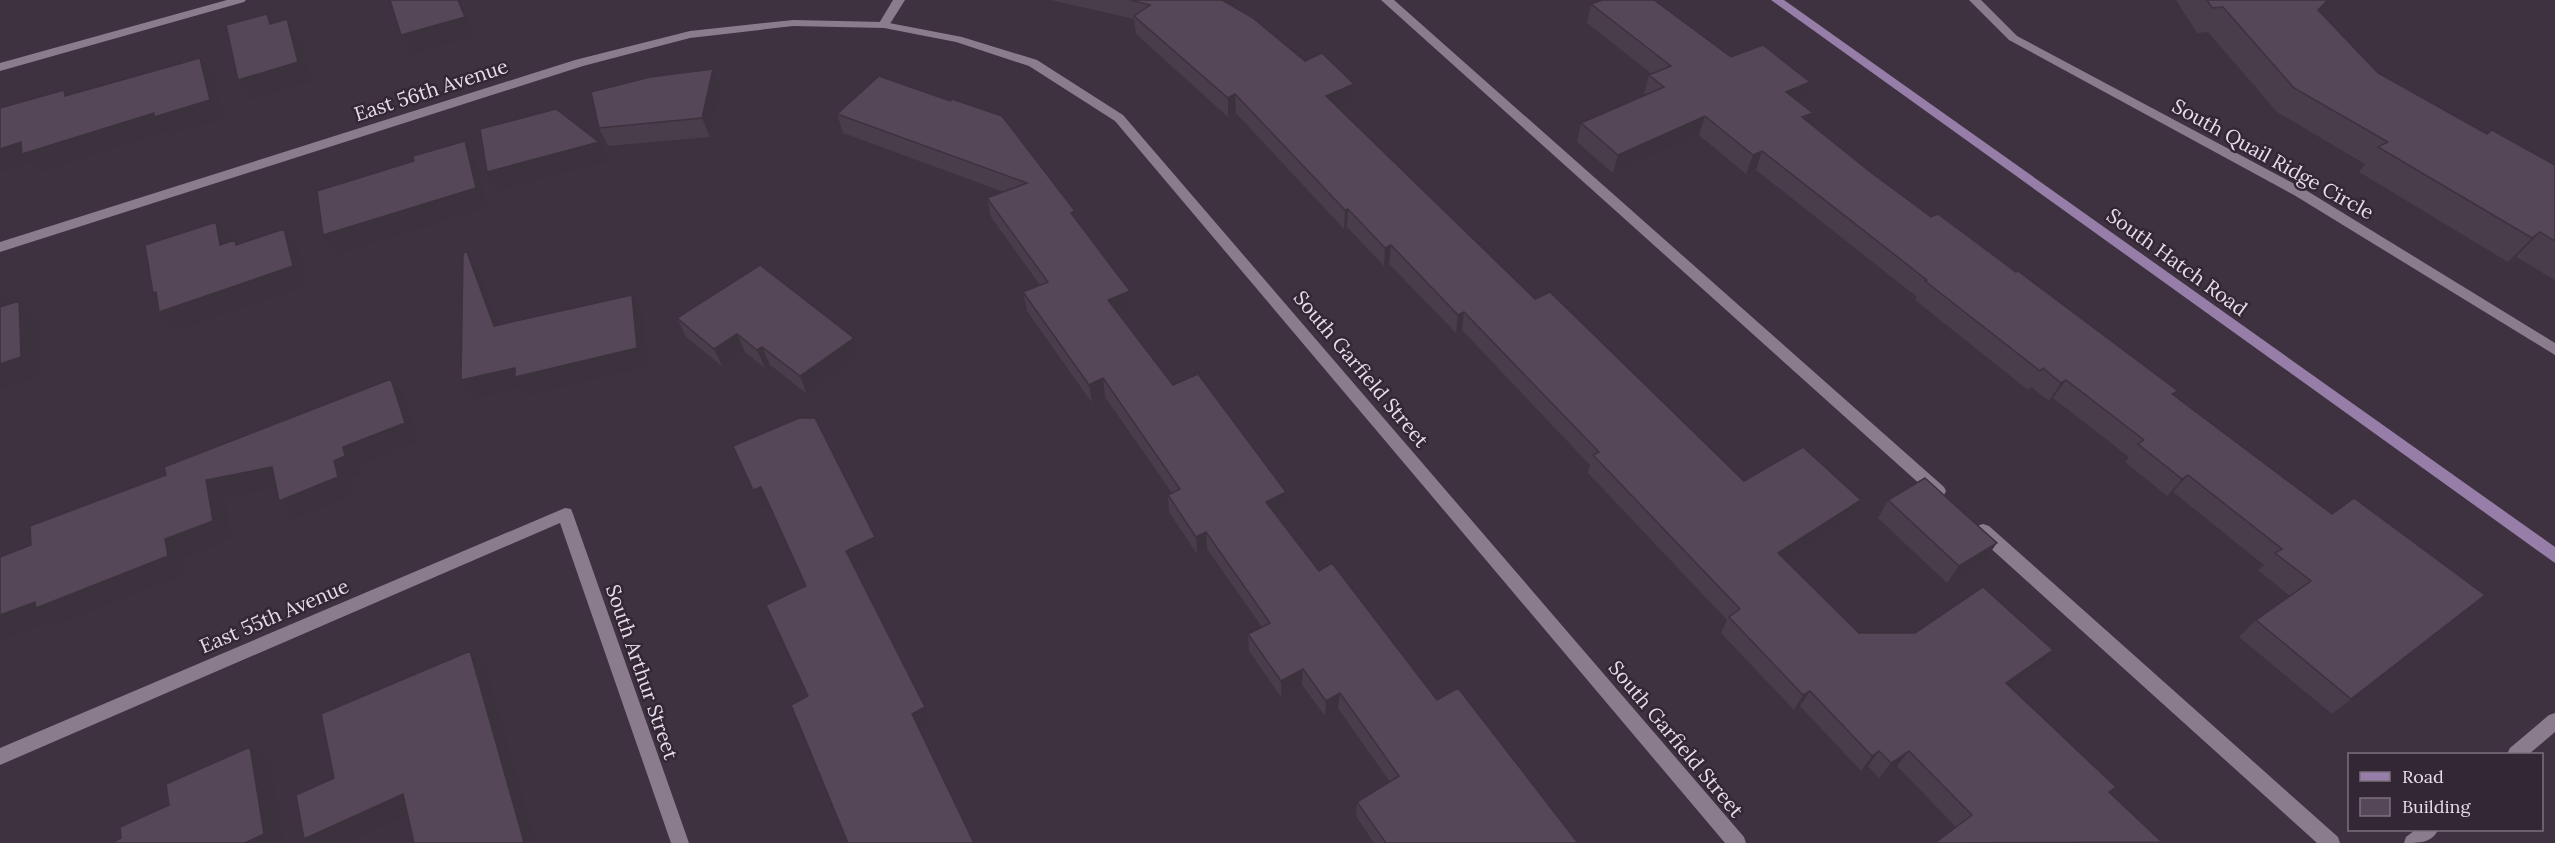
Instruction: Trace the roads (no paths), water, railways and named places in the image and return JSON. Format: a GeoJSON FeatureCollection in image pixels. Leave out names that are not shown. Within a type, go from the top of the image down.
{"type":"FeatureCollection","features":[{"type":"Feature","properties":{"kind":"main road","name":"South Hatch Road"},"geometry":{"type":"LineString","coordinates":[[1777,0],[2555,556]]}},
{"type":"Feature","properties":{"kind":"street"},"geometry":{"type":"LineString","coordinates":[[0,67],[240,0]]}},
{"type":"Feature","properties":{"kind":"street"},"geometry":{"type":"LineString","coordinates":[[884,25],[899,0]]}},
{"type":"Feature","properties":{"kind":"street"},"geometry":{"type":"LineString","coordinates":[[1387,0],[1948,500]]}},
{"type":"Feature","properties":{"kind":"street","name":"South Quail Ridge Circle"},"geometry":{"type":"LineString","coordinates":[[1975,0],[2013,38],[2299,192],[2555,350]]}},
{"type":"Feature","properties":{"kind":"street","name":"East 56th Avenue"},"geometry":{"type":"LineString","coordinates":[[0,247],[579,63],[690,35],[793,23],[884,25]]}},
{"type":"Feature","properties":{"kind":"street","name":"South Garfield Street"},"geometry":{"type":"LineString","coordinates":[[884,25],[958,39],[1033,63],[1119,118],[1737,843]]}},
{"type":"Feature","properties":{"kind":"street","name":"East 55th Avenue"},"geometry":{"type":"LineString","coordinates":[[0,757],[565,514]]}},
{"type":"Feature","properties":{"kind":"street","name":"South Arthur Street"},"geometry":{"type":"LineString","coordinates":[[565,514],[680,843]]}},
{"type":"Feature","properties":{"kind":"street"},"geometry":{"type":"LineString","coordinates":[[1975,524],[2331,843]]}},
{"type":"Feature","properties":{"kind":"street"},"geometry":{"type":"LineString","coordinates":[[2517,753],[2555,721]]}},
{"type":"Feature","properties":{"kind":"street"},"geometry":{"type":"LineString","coordinates":[[2413,843],[2428,831]]}}]}
